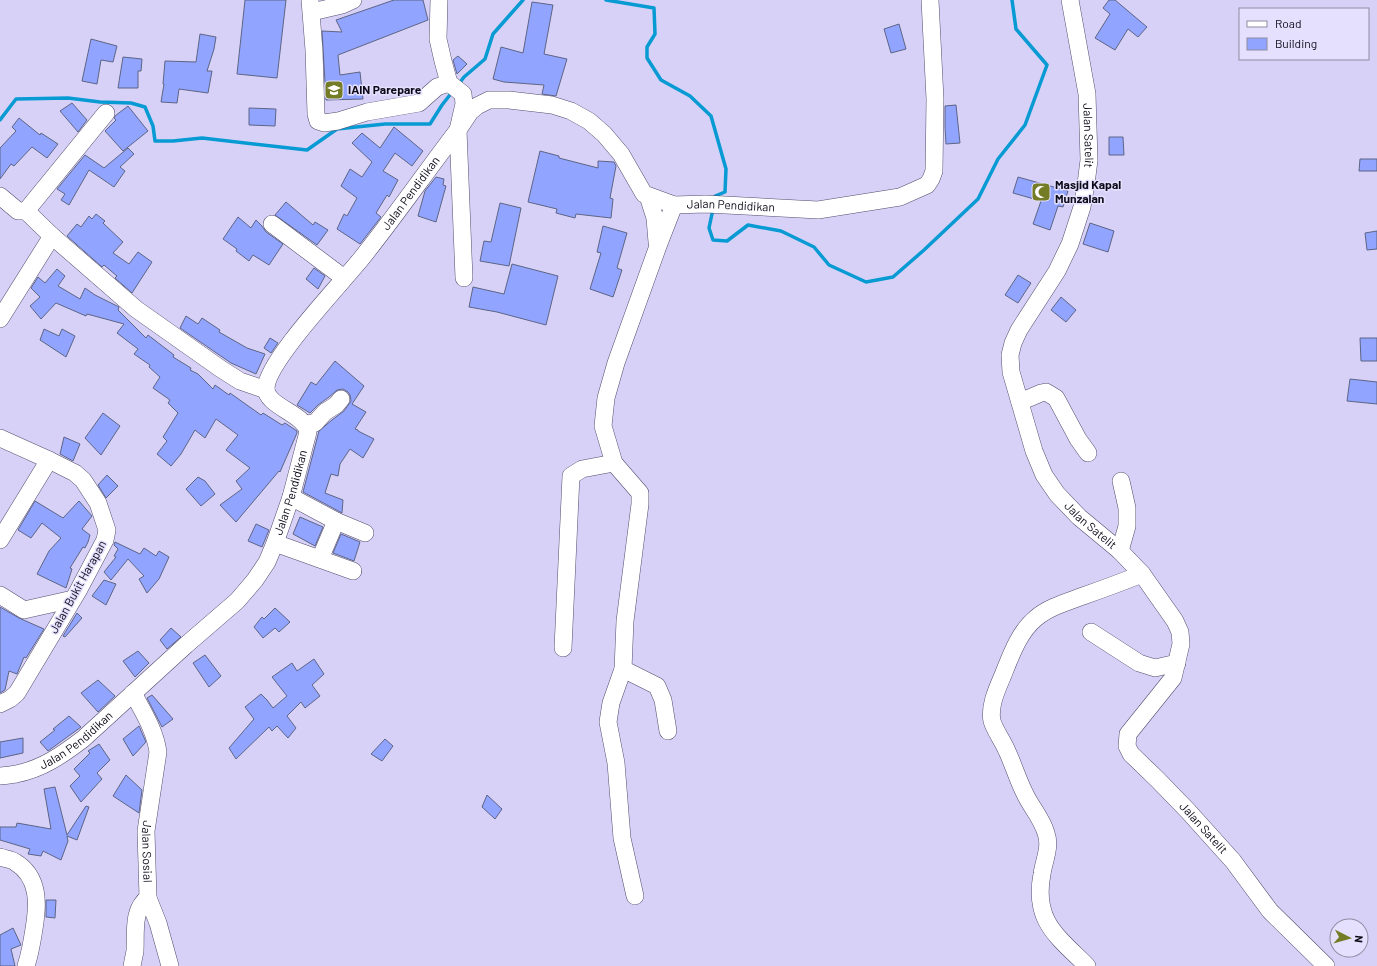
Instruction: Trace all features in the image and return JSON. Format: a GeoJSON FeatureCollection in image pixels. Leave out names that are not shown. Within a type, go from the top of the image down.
{"type":"FeatureCollection","features":[{"type":"Feature","properties":{"kind":"street"},"geometry":{"type":"LineString","coordinates":[[353,0],[342,5],[311,6],[316,114],[318,121],[324,123],[338,121],[367,112],[419,103],[437,87],[455,88]]}},
{"type":"Feature","properties":{"kind":"street"},"geometry":{"type":"LineString","coordinates":[[439,0],[438,39],[455,88],[464,104],[458,130],[464,278]]}},
{"type":"Feature","properties":{"kind":"street","name":"Jalan Pendidikan"},"geometry":{"type":"LineString","coordinates":[[266,390],[270,371],[297,335],[365,254],[470,112],[477,106],[489,100],[509,100],[552,105],[571,111],[589,121],[604,134],[621,154],[644,194],[674,206],[706,204],[818,210],[900,196],[927,185],[934,171],[934,70],[930,0]]}},
{"type":"Feature","properties":{"kind":"street","name":"Jalan Satelit"},"geometry":{"type":"LineString","coordinates":[[1070,0],[1087,94],[1089,160],[1086,184],[1082,207],[1070,244],[1057,271],[1019,330],[1010,355],[1011,372],[1034,451],[1044,475],[1057,494],[1079,517],[1120,551],[1142,574],[1165,605],[1180,632],[1181,644],[1172,678],[1128,734],[1127,746],[1130,754],[1172,794],[1218,844],[1233,861],[1270,911],[1326,966]]}},
{"type":"Feature","properties":{"kind":"street"},"geometry":{"type":"LineString","coordinates":[[26,211],[106,113]]}},
{"type":"Feature","properties":{"kind":"street"},"geometry":{"type":"LineString","coordinates":[[0,196],[18,211],[26,211],[52,236],[143,313],[240,381],[266,390],[271,399],[306,424],[315,423],[324,412],[336,405],[341,399]]}},
{"type":"Feature","properties":{"kind":"street"},"geometry":{"type":"LineString","coordinates":[[648,196],[656,218],[658,246]]}},
{"type":"Feature","properties":{"kind":"street"},"geometry":{"type":"LineString","coordinates":[[635,896],[622,838],[616,763],[608,722],[611,703],[623,669],[625,621],[640,494],[614,463],[603,426],[606,398],[616,363],[674,206]]}},
{"type":"Feature","properties":{"kind":"street"},"geometry":{"type":"LineString","coordinates":[[272,224],[344,278]]}},
{"type":"Feature","properties":{"kind":"street"},"geometry":{"type":"LineString","coordinates":[[0,319],[52,236]]}},
{"type":"Feature","properties":{"kind":"street"},"geometry":{"type":"LineString","coordinates":[[1020,402],[1046,392],[1056,398],[1078,439],[1088,453]]}},
{"type":"Feature","properties":{"kind":"street","name":"Jalan Pendidikan"},"geometry":{"type":"LineString","coordinates":[[0,776],[29,771],[48,763],[83,739],[132,693],[237,601],[255,580],[267,562],[275,543],[291,497],[308,435],[306,424]]}},
{"type":"Feature","properties":{"kind":"street","name":"Jalan Bukit Harapan"},"geometry":{"type":"LineString","coordinates":[[0,438],[75,473],[82,480],[98,503],[107,530],[105,540],[73,599],[16,693],[10,699],[0,704]]}},
{"type":"Feature","properties":{"kind":"street"},"geometry":{"type":"LineString","coordinates":[[0,540],[49,460]]}},
{"type":"Feature","properties":{"kind":"street"},"geometry":{"type":"LineString","coordinates":[[563,648],[571,476],[582,469],[614,463]]}},
{"type":"Feature","properties":{"kind":"street"},"geometry":{"type":"LineString","coordinates":[[1120,551],[1127,526],[1127,508],[1121,481]]}},
{"type":"Feature","properties":{"kind":"street"},"geometry":{"type":"LineString","coordinates":[[291,497],[336,521],[365,533]]}},
{"type":"Feature","properties":{"kind":"street"},"geometry":{"type":"LineString","coordinates":[[320,559],[336,521]]}},
{"type":"Feature","properties":{"kind":"street"},"geometry":{"type":"LineString","coordinates":[[275,543],[353,571]]}},
{"type":"Feature","properties":{"kind":"street"},"geometry":{"type":"LineString","coordinates":[[1087,966],[1060,941],[1050,927],[1042,910],[1040,891],[1048,842],[1046,833],[1043,824],[1022,788],[1007,752],[992,722],[991,711],[996,692],[1018,641],[1027,627],[1036,618],[1045,612],[1069,601],[1142,574]]}},
{"type":"Feature","properties":{"kind":"street"},"geometry":{"type":"LineString","coordinates":[[0,595],[24,610],[73,599]]}},
{"type":"Feature","properties":{"kind":"street"},"geometry":{"type":"LineString","coordinates":[[1091,632],[1139,663],[1155,668],[1177,663]]}},
{"type":"Feature","properties":{"kind":"street"},"geometry":{"type":"LineString","coordinates":[[623,669],[657,686],[663,700],[668,731]]}},
{"type":"Feature","properties":{"kind":"street","name":"Jalan Sosial"},"geometry":{"type":"LineString","coordinates":[[132,693],[152,728],[158,752],[146,831],[146,900],[158,923],[170,966]]}},
{"type":"Feature","properties":{"kind":"street"},"geometry":{"type":"LineString","coordinates":[[0,857],[15,862],[28,874],[34,885],[37,898],[36,916],[26,966]]}},
{"type":"Feature","properties":{"kind":"street"},"geometry":{"type":"LineString","coordinates":[[132,966],[135,951],[136,924],[141,906],[146,900]]}},
{"type":"Feature","properties":{"kind":"building"},"geometry":{"type":"Polygon","coordinates":[[[245,0],[286,0],[277,78],[237,74],[245,0]]]}},
{"type":"Feature","properties":{"kind":"building"},"geometry":{"type":"Polygon","coordinates":[[[394,0],[423,0],[428,20],[338,55],[340,75],[360,72],[363,99],[326,100],[322,31],[342,32],[336,20],[394,0]]]}},
{"type":"Feature","properties":{"kind":"building"},"geometry":{"type":"Polygon","coordinates":[[[1109,0],[1115,0],[1147,27],[1138,37],[1128,29],[1115,50],[1095,38],[1110,14],[1103,8],[1109,0]]]}},
{"type":"Feature","properties":{"kind":"building"},"geometry":{"type":"Polygon","coordinates":[[[532,2],[553,5],[544,54],[567,59],[556,96],[542,94],[544,85],[504,82],[493,79],[501,47],[523,53],[532,2]]]}},
{"type":"Feature","properties":{"kind":"building"},"geometry":{"type":"Polygon","coordinates":[[[899,24],[906,49],[891,53],[884,29],[899,24]]]}},
{"type":"Feature","properties":{"kind":"building"},"geometry":{"type":"Polygon","coordinates":[[[200,34],[216,37],[207,71],[212,71],[208,93],[179,89],[177,103],[161,102],[164,84],[165,61],[196,62],[200,34]]]}},
{"type":"Feature","properties":{"kind":"building"},"geometry":{"type":"Polygon","coordinates":[[[91,39],[117,46],[113,62],[101,60],[97,84],[82,81],[91,39]]]}},
{"type":"Feature","properties":{"kind":"building"},"geometry":{"type":"Polygon","coordinates":[[[458,56],[467,64],[457,74],[453,60],[458,56]]]}},
{"type":"Feature","properties":{"kind":"building"},"geometry":{"type":"Polygon","coordinates":[[[123,57],[142,59],[141,71],[138,71],[138,88],[118,88],[123,57]]]}},
{"type":"Feature","properties":{"kind":"building"},"geometry":{"type":"Polygon","coordinates":[[[72,103],[87,120],[78,132],[60,111],[72,103]]]}},
{"type":"Feature","properties":{"kind":"building"},"geometry":{"type":"Polygon","coordinates":[[[956,105],[960,143],[946,144],[945,106],[956,105]]]}},
{"type":"Feature","properties":{"kind":"building"},"geometry":{"type":"Polygon","coordinates":[[[128,106],[148,131],[123,151],[105,131],[116,120],[114,118],[115,116],[128,106]]]}},
{"type":"Feature","properties":{"kind":"building"},"geometry":{"type":"Polygon","coordinates":[[[249,108],[276,109],[275,126],[249,125],[249,108]]]}},
{"type":"Feature","properties":{"kind":"building"},"geometry":{"type":"Polygon","coordinates":[[[19,118],[40,135],[41,133],[58,144],[47,158],[32,147],[14,166],[11,164],[0,179],[0,148],[16,131],[12,127],[19,118]]]}},
{"type":"Feature","properties":{"kind":"building"},"geometry":{"type":"Polygon","coordinates":[[[394,127],[423,151],[412,166],[395,153],[383,171],[398,180],[389,197],[387,195],[376,213],[381,217],[360,244],[337,229],[344,214],[347,216],[357,198],[341,186],[350,169],[362,177],[372,162],[352,143],[362,133],[380,148],[394,127]]]}},
{"type":"Feature","properties":{"kind":"building"},"geometry":{"type":"Polygon","coordinates":[[[1109,137],[1123,137],[1124,155],[1109,155],[1109,137]]]}},
{"type":"Feature","properties":{"kind":"building"},"geometry":{"type":"Polygon","coordinates":[[[128,148],[134,154],[120,167],[125,171],[114,187],[89,170],[69,205],[61,200],[65,194],[57,189],[85,155],[104,168],[128,148]]]}},
{"type":"Feature","properties":{"kind":"building"},"geometry":{"type":"Polygon","coordinates":[[[540,151],[559,156],[559,158],[598,168],[598,161],[614,162],[616,166],[610,198],[613,199],[611,218],[576,214],[575,218],[556,213],[557,209],[528,202],[540,151]]]}},
{"type":"Feature","properties":{"kind":"building"},"geometry":{"type":"Polygon","coordinates":[[[1360,159],[1377,159],[1377,171],[1359,171],[1360,159]]]}},
{"type":"Feature","properties":{"kind":"building"},"geometry":{"type":"Polygon","coordinates":[[[436,177],[444,179],[443,185],[446,186],[436,222],[418,216],[425,191],[436,177]]]}},
{"type":"Feature","properties":{"kind":"building","name":"Masjid Kapal Munzalan"},"geometry":{"type":"Polygon","coordinates":[[[1018,177],[1068,191],[1063,207],[1058,206],[1050,230],[1033,224],[1041,201],[1013,193],[1018,177]]]}},
{"type":"Feature","properties":{"kind":"building"},"geometry":{"type":"Polygon","coordinates":[[[286,202],[313,225],[315,222],[328,230],[317,245],[275,215],[286,202]]]}},
{"type":"Feature","properties":{"kind":"building"},"geometry":{"type":"Polygon","coordinates":[[[500,203],[521,208],[509,266],[480,261],[484,241],[491,242],[500,203]]]}},
{"type":"Feature","properties":{"kind":"building"},"geometry":{"type":"Polygon","coordinates":[[[96,214],[105,221],[103,223],[123,242],[113,253],[129,264],[138,252],[152,262],[132,293],[115,278],[117,276],[104,265],[102,267],[67,236],[77,224],[81,227],[89,216],[92,219],[96,214]]]}},
{"type":"Feature","properties":{"kind":"building"},"geometry":{"type":"Polygon","coordinates":[[[238,217],[251,228],[256,220],[266,232],[283,244],[269,265],[253,255],[249,261],[236,251],[237,249],[223,239],[238,217]]]}},
{"type":"Feature","properties":{"kind":"building"},"geometry":{"type":"Polygon","coordinates":[[[1090,223],[1114,231],[1108,252],[1083,244],[1090,223]]]}},
{"type":"Feature","properties":{"kind":"building"},"geometry":{"type":"Polygon","coordinates":[[[603,226],[627,233],[617,268],[622,270],[613,297],[590,289],[601,253],[597,252],[603,226]]]}},
{"type":"Feature","properties":{"kind":"building"},"geometry":{"type":"Polygon","coordinates":[[[1377,231],[1377,249],[1367,250],[1365,233],[1377,231]]]}},
{"type":"Feature","properties":{"kind":"building"},"geometry":{"type":"Polygon","coordinates":[[[512,264],[558,276],[546,325],[497,312],[469,307],[473,287],[504,294],[512,264]]]}},
{"type":"Feature","properties":{"kind":"building"},"geometry":{"type":"Polygon","coordinates":[[[314,268],[325,276],[318,289],[306,279],[314,268]]]}},
{"type":"Feature","properties":{"kind":"building"},"geometry":{"type":"Polygon","coordinates":[[[57,269],[65,276],[58,286],[80,299],[85,288],[95,295],[119,307],[118,310],[146,338],[148,335],[174,355],[173,357],[191,368],[190,370],[198,374],[213,389],[215,385],[229,395],[230,393],[261,415],[263,413],[282,425],[285,423],[297,431],[280,472],[279,471],[236,522],[220,505],[242,489],[236,481],[250,468],[226,450],[238,435],[216,419],[205,438],[195,430],[181,454],[171,466],[157,454],[167,441],[163,437],[178,413],[168,403],[170,400],[153,388],[160,377],[149,367],[150,365],[134,354],[138,349],[117,333],[124,324],[87,314],[86,316],[56,303],[41,319],[30,306],[40,297],[31,288],[38,277],[45,283],[57,269]]]}},
{"type":"Feature","properties":{"kind":"building"},"geometry":{"type":"Polygon","coordinates":[[[1018,275],[1031,283],[1018,303],[1005,295],[1018,275]]]}},
{"type":"Feature","properties":{"kind":"building"},"geometry":{"type":"Polygon","coordinates":[[[1061,297],[1076,310],[1066,322],[1051,310],[1061,297]]]}},
{"type":"Feature","properties":{"kind":"building"},"geometry":{"type":"Polygon","coordinates":[[[186,316],[198,324],[202,318],[220,330],[219,332],[247,348],[265,354],[256,374],[231,363],[180,328],[186,316]]]}},
{"type":"Feature","properties":{"kind":"building"},"geometry":{"type":"Polygon","coordinates":[[[44,329],[59,336],[62,329],[75,336],[66,357],[40,340],[44,329]]]}},
{"type":"Feature","properties":{"kind":"building"},"geometry":{"type":"Polygon","coordinates":[[[270,338],[278,343],[271,353],[264,348],[270,338]]]}},
{"type":"Feature","properties":{"kind":"building"},"geometry":{"type":"Polygon","coordinates":[[[1360,338],[1377,338],[1377,361],[1361,361],[1360,338]]]}},
{"type":"Feature","properties":{"kind":"building"},"geometry":{"type":"Polygon","coordinates":[[[335,361],[364,386],[352,404],[366,412],[355,429],[374,439],[363,458],[350,449],[340,464],[338,476],[331,474],[325,493],[343,500],[342,513],[303,492],[319,431],[344,411],[351,401],[350,395],[343,389],[337,390],[310,413],[297,405],[311,382],[316,385],[335,361]]]}},
{"type":"Feature","properties":{"kind":"building"},"geometry":{"type":"Polygon","coordinates":[[[1350,379],[1377,382],[1377,404],[1347,401],[1350,379]]]}},
{"type":"Feature","properties":{"kind":"building"},"geometry":{"type":"Polygon","coordinates":[[[103,413],[120,426],[101,455],[85,438],[103,413]]]}},
{"type":"Feature","properties":{"kind":"building"},"geometry":{"type":"Polygon","coordinates":[[[64,437],[80,444],[73,461],[60,454],[64,437]]]}},
{"type":"Feature","properties":{"kind":"building"},"geometry":{"type":"Polygon","coordinates":[[[107,475],[118,486],[106,498],[98,485],[107,475]]]}},
{"type":"Feature","properties":{"kind":"building"},"geometry":{"type":"Polygon","coordinates":[[[198,477],[205,481],[215,494],[201,506],[186,489],[198,477]]]}},
{"type":"Feature","properties":{"kind":"building"},"geometry":{"type":"Polygon","coordinates":[[[35,501],[63,518],[79,501],[92,516],[82,529],[90,535],[88,542],[85,548],[83,547],[70,568],[72,569],[66,588],[37,574],[49,551],[61,538],[42,523],[31,538],[18,530],[35,501]]]}},
{"type":"Feature","properties":{"kind":"building"},"geometry":{"type":"Polygon","coordinates":[[[300,517],[323,527],[315,546],[293,534],[300,517]]]}},
{"type":"Feature","properties":{"kind":"building"},"geometry":{"type":"Polygon","coordinates":[[[256,524],[269,530],[262,547],[248,541],[256,524]]]}},
{"type":"Feature","properties":{"kind":"building"},"geometry":{"type":"Polygon","coordinates":[[[341,534],[360,542],[354,561],[333,553],[341,534]]]}},
{"type":"Feature","properties":{"kind":"building"},"geometry":{"type":"Polygon","coordinates":[[[115,542],[140,554],[144,548],[156,556],[159,551],[169,557],[159,579],[147,593],[139,579],[144,576],[128,559],[111,580],[104,572],[116,557],[114,556],[118,549],[114,545],[115,542]]]}},
{"type":"Feature","properties":{"kind":"building"},"geometry":{"type":"Polygon","coordinates":[[[104,580],[116,584],[106,605],[92,596],[104,580]]]}},
{"type":"Feature","properties":{"kind":"building"},"geometry":{"type":"Polygon","coordinates":[[[0,607],[19,618],[44,629],[26,658],[24,657],[17,674],[9,671],[5,690],[0,693],[0,607]]]}},
{"type":"Feature","properties":{"kind":"building"},"geometry":{"type":"Polygon","coordinates":[[[275,608],[290,622],[279,632],[275,628],[263,638],[254,627],[262,617],[264,619],[275,608]]]}},
{"type":"Feature","properties":{"kind":"building"},"geometry":{"type":"Polygon","coordinates":[[[77,613],[82,618],[65,637],[63,636],[77,613]]]}},
{"type":"Feature","properties":{"kind":"building"},"geometry":{"type":"Polygon","coordinates":[[[171,628],[181,637],[167,649],[160,640],[171,628]]]}},
{"type":"Feature","properties":{"kind":"building"},"geometry":{"type":"Polygon","coordinates":[[[138,651],[149,663],[135,677],[123,661],[138,651]]]}},
{"type":"Feature","properties":{"kind":"building"},"geometry":{"type":"Polygon","coordinates":[[[205,655],[221,676],[209,687],[193,663],[205,655]]]}},
{"type":"Feature","properties":{"kind":"building"},"geometry":{"type":"Polygon","coordinates":[[[314,659],[324,674],[312,685],[320,696],[305,708],[301,702],[287,716],[296,728],[288,738],[277,726],[272,731],[269,727],[236,759],[229,748],[254,719],[245,707],[261,694],[273,708],[287,696],[272,677],[292,663],[297,671],[314,659]]]}},
{"type":"Feature","properties":{"kind":"building"},"geometry":{"type":"Polygon","coordinates":[[[98,680],[115,696],[98,712],[81,693],[98,680]]]}},
{"type":"Feature","properties":{"kind":"building"},"geometry":{"type":"Polygon","coordinates":[[[152,695],[173,719],[162,727],[147,698],[152,695]]]}},
{"type":"Feature","properties":{"kind":"building"},"geometry":{"type":"Polygon","coordinates":[[[69,716],[81,727],[48,751],[40,742],[69,716]]]}},
{"type":"Feature","properties":{"kind":"building"},"geometry":{"type":"Polygon","coordinates":[[[139,726],[146,742],[133,756],[123,739],[139,726]]]}},
{"type":"Feature","properties":{"kind":"building"},"geometry":{"type":"Polygon","coordinates":[[[23,738],[23,753],[0,758],[0,742],[23,738]]]}},
{"type":"Feature","properties":{"kind":"building"},"geometry":{"type":"Polygon","coordinates":[[[385,739],[393,746],[382,761],[371,754],[385,739]]]}},
{"type":"Feature","properties":{"kind":"building"},"geometry":{"type":"Polygon","coordinates":[[[99,744],[110,760],[97,773],[102,779],[81,802],[70,786],[80,776],[74,769],[90,753],[88,751],[99,744]]]}},
{"type":"Feature","properties":{"kind":"building"},"geometry":{"type":"Polygon","coordinates":[[[126,775],[142,790],[139,813],[113,796],[126,775]]]}},
{"type":"Feature","properties":{"kind":"building"},"geometry":{"type":"Polygon","coordinates":[[[55,787],[67,835],[86,806],[89,807],[77,840],[67,836],[68,841],[61,860],[43,851],[41,856],[28,854],[30,849],[0,840],[0,827],[16,827],[17,823],[51,829],[44,789],[55,787]]]}},
{"type":"Feature","properties":{"kind":"building"},"geometry":{"type":"Polygon","coordinates":[[[487,795],[502,809],[495,819],[482,807],[487,795]]]}},
{"type":"Feature","properties":{"kind":"building"},"geometry":{"type":"Polygon","coordinates":[[[46,900],[56,900],[55,918],[46,917],[46,900]]]}},
{"type":"Feature","properties":{"kind":"building"},"geometry":{"type":"Polygon","coordinates":[[[13,928],[21,945],[11,949],[15,966],[0,966],[0,935],[13,928]]]}},
{"type":"Feature","properties":{"kind":"waterway"},"geometry":{"type":"LineString","coordinates":[[458,85],[464,77],[485,59],[493,34],[523,0]]}},
{"type":"Feature","properties":{"kind":"waterway"},"geometry":{"type":"LineString","coordinates":[[606,0],[654,8],[655,34],[647,47],[647,58],[661,80],[690,96],[711,116],[726,169],[725,192],[715,196],[715,201]]}},
{"type":"Feature","properties":{"kind":"waterway"},"geometry":{"type":"LineString","coordinates":[[713,209],[709,228],[713,240],[727,241],[748,225],[781,231],[814,247],[829,265],[866,282],[893,277],[978,199],[998,159],[1025,125],[1047,65],[1016,29],[1012,0]]}},
{"type":"Feature","properties":{"kind":"waterway"},"geometry":{"type":"LineString","coordinates":[[0,120],[16,99],[68,98],[100,102],[131,103],[145,107],[153,126],[155,141],[202,138],[307,150],[337,129],[385,124],[430,124],[453,91]]}},
{"type":"Feature","properties":{"kind":"place","name":"IAIN Parepare"},"geometry":{"type":"Point","coordinates":[334,90]}},
{"type":"Feature","properties":{"kind":"place","name":"Masjid Kapal Munzalan"},"geometry":{"type":"Point","coordinates":[1041,192]}}]}
